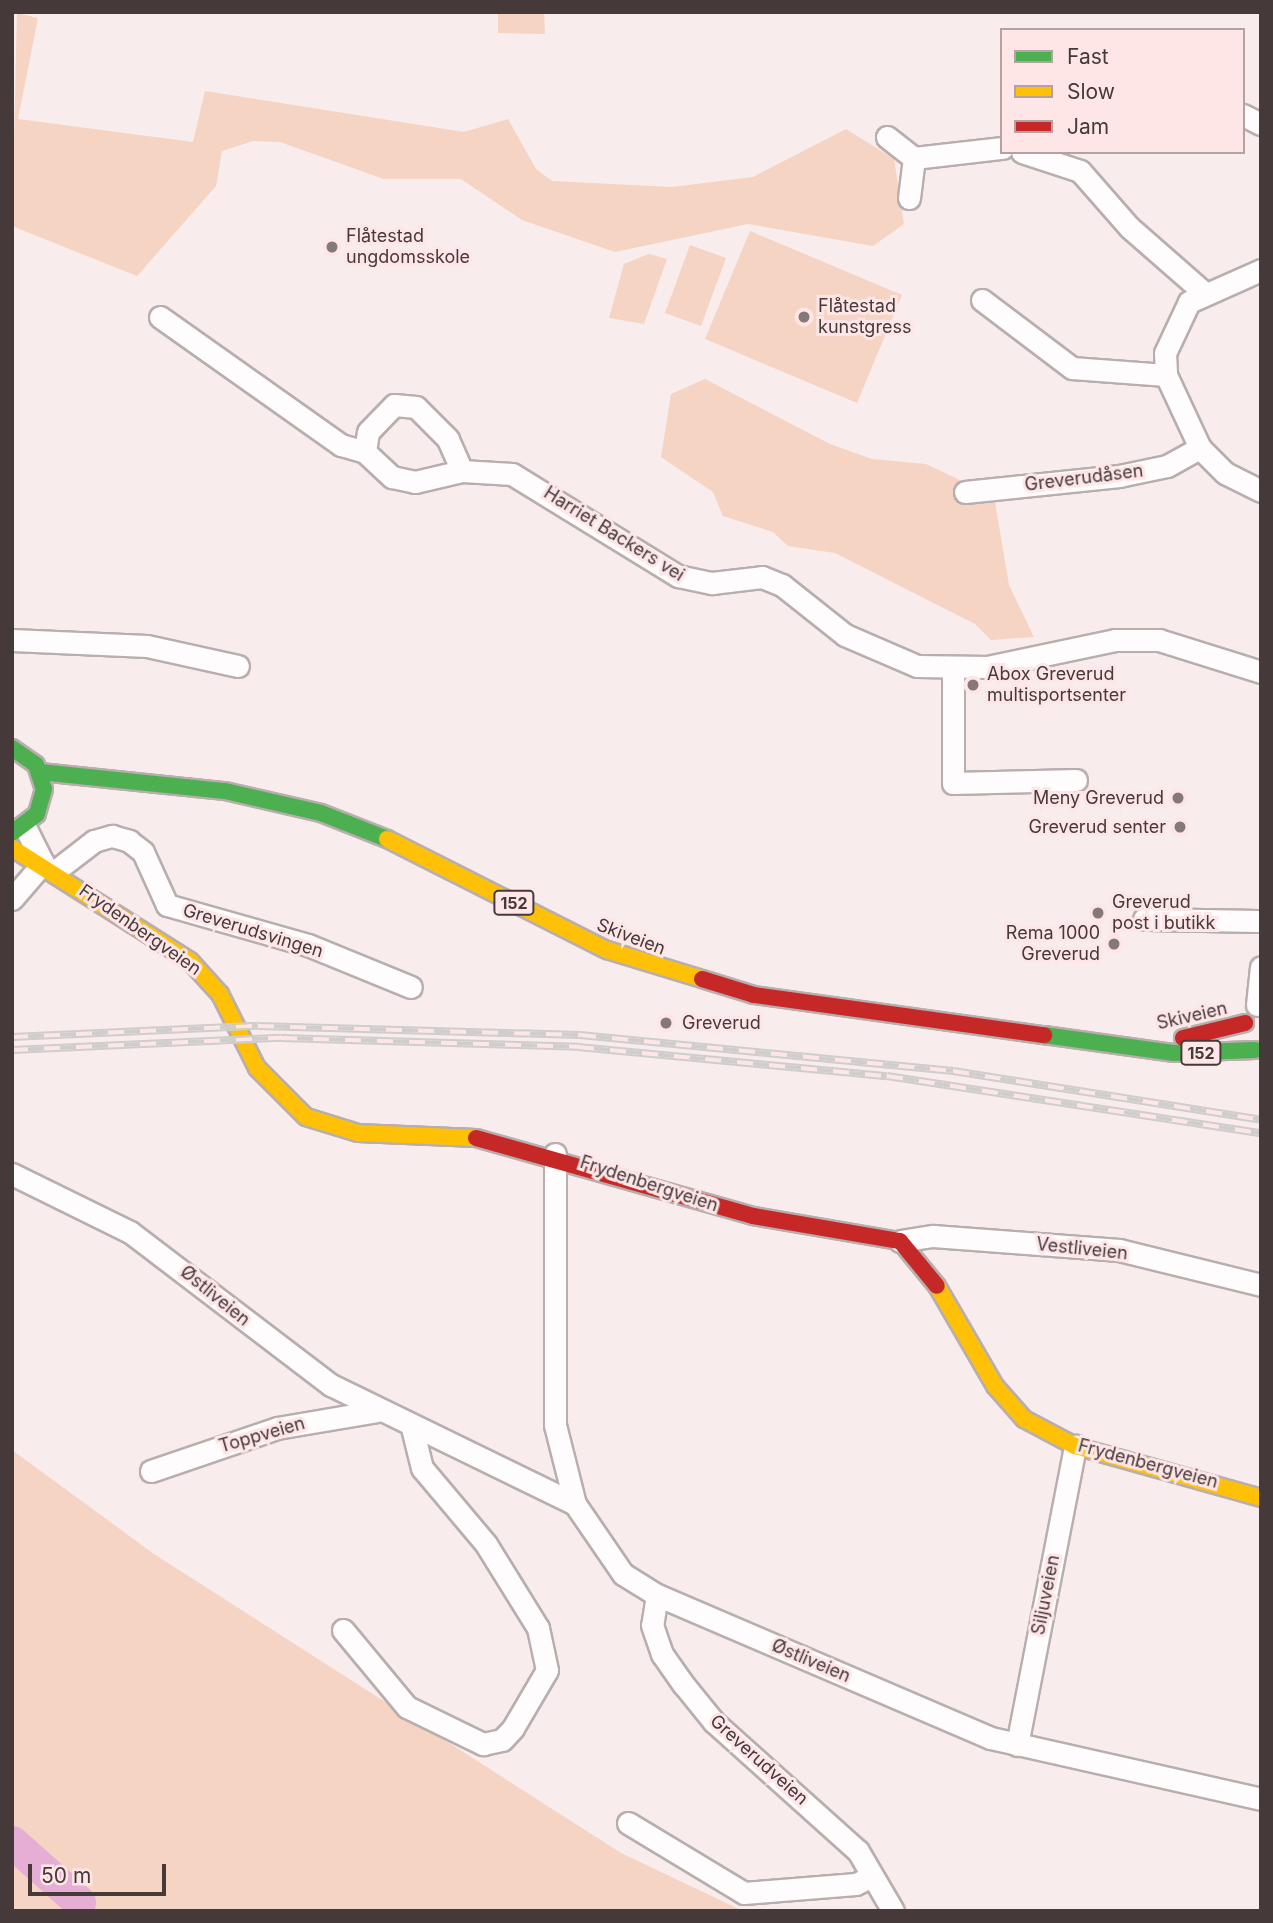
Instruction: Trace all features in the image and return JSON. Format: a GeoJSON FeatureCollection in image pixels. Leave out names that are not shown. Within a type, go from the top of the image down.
{"type":"FeatureCollection","features":[{"type":"Feature","properties":{"kind":"main road"},"geometry":{"type":"LineString","coordinates":[[13,745],[40,772],[42,802]]}},
{"type":"Feature","properties":{"kind":"main road","name":"Skiveien"},"geometry":{"type":"LineString","coordinates":[[40,772],[126,785],[225,791],[321,813],[406,846],[607,950],[692,980],[817,1007],[1148,1046],[1173,1054],[1258,1052]]}},
{"type":"Feature","properties":{"kind":"main road","name":"Skiveien"},"geometry":{"type":"LineString","coordinates":[[89,795],[126,785]]}},
{"type":"Feature","properties":{"kind":"main road"},"geometry":{"type":"LineString","coordinates":[[19,830],[42,802],[63,799]]}},
{"type":"Feature","properties":{"kind":"main road","name":"Frydenbergveien"},"geometry":{"type":"LineString","coordinates":[[12,848],[49,867],[206,977],[257,1068],[306,1117],[358,1133],[495,1139],[555,1154],[753,1216],[900,1241],[946,1298],[1007,1403],[1075,1446],[1261,1498]]}},
{"type":"Feature","properties":{"kind":"main road"},"geometry":{"type":"LineString","coordinates":[[1245,1023],[1259,1004]]}},
{"type":"Feature","properties":{"kind":"main road","name":"Skiveien"},"geometry":{"type":"LineString","coordinates":[[1148,1046],[1245,1023]]}},
{"type":"Feature","properties":{"kind":"main road","name":"152"},"geometry":{"type":"LineString","coordinates":[[1245,1023],[1258,1052]]}},
{"type":"Feature","properties":{"kind":"street"},"geometry":{"type":"LineString","coordinates":[[1245,116],[1261,124]]}},
{"type":"Feature","properties":{"kind":"street"},"geometry":{"type":"LineString","coordinates":[[887,137],[914,158],[1000,148]]}},
{"type":"Feature","properties":{"kind":"street"},"geometry":{"type":"LineString","coordinates":[[1035,154],[1085,162],[1129,227],[1202,291]]}},
{"type":"Feature","properties":{"kind":"street"},"geometry":{"type":"LineString","coordinates":[[909,198],[914,158]]}},
{"type":"Feature","properties":{"kind":"street"},"geometry":{"type":"LineString","coordinates":[[1261,270],[1202,291],[1170,335],[1166,375],[1200,448],[1225,473],[1261,491]]}},
{"type":"Feature","properties":{"kind":"street"},"geometry":{"type":"LineString","coordinates":[[982,300],[1072,368],[1166,375]]}},
{"type":"Feature","properties":{"kind":"street","name":"Harriet Backers vei"},"geometry":{"type":"LineString","coordinates":[[160,317],[341,445],[365,452],[392,477],[415,482],[462,471],[512,474],[532,483],[690,581],[762,577],[888,658],[953,670],[1115,640],[1159,640],[1261,672]]}},
{"type":"Feature","properties":{"kind":"street"},"geometry":{"type":"LineString","coordinates":[[365,452],[376,417],[394,405],[416,407],[448,439],[462,471]]}},
{"type":"Feature","properties":{"kind":"street","name":"Greverudåsen"},"geometry":{"type":"LineString","coordinates":[[965,492],[1119,475],[1167,466],[1200,448]]}},
{"type":"Feature","properties":{"kind":"street"},"geometry":{"type":"LineString","coordinates":[[12,640],[147,646],[238,666]]}},
{"type":"Feature","properties":{"kind":"street"},"geometry":{"type":"LineString","coordinates":[[953,670],[953,783],[1076,780]]}},
{"type":"Feature","properties":{"kind":"street","name":"Frydenbergveien"},"geometry":{"type":"LineString","coordinates":[[19,830],[49,867]]}},
{"type":"Feature","properties":{"kind":"street","name":"Greverudsvingen"},"geometry":{"type":"LineString","coordinates":[[12,899],[49,867],[93,841],[112,836],[129,841],[143,852],[167,905],[307,945],[411,988]]}},
{"type":"Feature","properties":{"kind":"street"},"geometry":{"type":"LineString","coordinates":[[1144,919],[1261,921]]}},
{"type":"Feature","properties":{"kind":"street"},"geometry":{"type":"LineString","coordinates":[[1259,1004],[1261,967]]}},
{"type":"Feature","properties":{"kind":"street"},"geometry":{"type":"LineString","coordinates":[[555,1154],[552,1405],[575,1504]]}},
{"type":"Feature","properties":{"kind":"street","name":"Østliveien"},"geometry":{"type":"LineString","coordinates":[[12,1174],[130,1232],[304,1368],[377,1411],[575,1504],[607,1558],[657,1595],[1017,1745],[1261,1799]]}},
{"type":"Feature","properties":{"kind":"street","name":"Vestliveien"},"geometry":{"type":"LineString","coordinates":[[900,1241],[933,1236],[1119,1250],[1261,1285]]}},
{"type":"Feature","properties":{"kind":"street","name":"Toppveien"},"geometry":{"type":"LineString","coordinates":[[150,1471],[277,1427],[377,1411]]}},
{"type":"Feature","properties":{"kind":"street"},"geometry":{"type":"LineString","coordinates":[[343,1630],[407,1707],[483,1744],[502,1740],[513,1728],[547,1670],[538,1628],[486,1544],[422,1468],[411,1444],[412,1428]]}},
{"type":"Feature","properties":{"kind":"street","name":"Siljuveien"},"geometry":{"type":"LineString","coordinates":[[1017,1745],[1075,1446]]}},
{"type":"Feature","properties":{"kind":"street","name":"Greverudveien"},"geometry":{"type":"LineString","coordinates":[[657,1595],[652,1625],[662,1654],[684,1685],[714,1722],[833,1824],[872,1876],[893,1911]]}},
{"type":"Feature","properties":{"kind":"street"},"geometry":{"type":"LineString","coordinates":[[628,1823],[744,1893],[856,1884],[872,1876]]}},
{"type":"Feature","properties":{"kind":"shaded area"},"geometry":{"type":"Polygon","coordinates":[[[498,12],[544,12],[545,34],[498,33],[498,12]]]}},
{"type":"Feature","properties":{"kind":"shaded area"},"geometry":{"type":"Polygon","coordinates":[[[17,13],[38,18],[18,119],[193,142],[205,91],[464,132],[508,119],[536,169],[552,181],[672,187],[753,177],[846,129],[894,159],[904,224],[873,246],[748,224],[615,252],[522,220],[461,179],[384,179],[280,142],[253,141],[222,151],[216,186],[137,276],[12,226],[17,13]]]}},
{"type":"Feature","properties":{"kind":"shaded area","name":"Flåtestad kunstgress"},"geometry":{"type":"Polygon","coordinates":[[[750,231],[902,295],[857,403],[705,339],[750,231]]]}},
{"type":"Feature","properties":{"kind":"shaded area"},"geometry":{"type":"Polygon","coordinates":[[[690,245],[726,258],[701,326],[665,313],[690,245]]]}},
{"type":"Feature","properties":{"kind":"shaded area"},"geometry":{"type":"Polygon","coordinates":[[[649,254],[667,259],[644,324],[609,318],[624,264],[649,254]]]}},
{"type":"Feature","properties":{"kind":"shaded area"},"geometry":{"type":"Polygon","coordinates":[[[705,379],[830,444],[872,459],[926,464],[994,496],[1009,585],[1034,637],[991,640],[975,624],[835,553],[788,546],[773,532],[723,516],[713,492],[661,457],[671,394],[705,379]]]}},
{"type":"Feature","properties":{"kind":"shaded area"},"geometry":{"type":"Polygon","coordinates":[[[12,1450],[154,1554],[621,1853],[743,1911],[12,1911],[12,1450]]]}},
{"type":"Feature","properties":{"kind":"waterway"},"geometry":{"type":"LineString","coordinates":[[12,1842],[79,1902]]}},
{"type":"Feature","properties":{"kind":"railway"},"geometry":{"type":"LineString","coordinates":[[12,1037],[258,1026],[580,1035],[953,1071],[1261,1120]]}},
{"type":"Feature","properties":{"kind":"railway"},"geometry":{"type":"LineString","coordinates":[[12,1050],[281,1038],[578,1047],[887,1076],[1261,1133]]}},
{"type":"Feature","properties":{"kind":"traffic: fast"},"geometry":{"type":"LineString","coordinates":[[12,748],[36,765],[44,789],[37,814],[12,833]]}},
{"type":"Feature","properties":{"kind":"traffic: fast"},"geometry":{"type":"LineString","coordinates":[[40,772],[225,791],[321,813],[387,839]]}},
{"type":"Feature","properties":{"kind":"traffic: fast"},"geometry":{"type":"LineString","coordinates":[[1044,1035],[1173,1053],[1255,1050]]}},
{"type":"Feature","properties":{"kind":"traffic: slow"},"geometry":{"type":"LineString","coordinates":[[387,839],[607,950],[702,979]]}},
{"type":"Feature","properties":{"kind":"traffic: slow"},"geometry":{"type":"LineString","coordinates":[[12,848],[190,961],[220,994],[257,1068],[306,1117],[358,1133],[476,1138]]}},
{"type":"Feature","properties":{"kind":"traffic: slow"},"geometry":{"type":"LineString","coordinates":[[937,1286],[995,1386],[1024,1419],[1075,1446],[1261,1498]]}},
{"type":"Feature","properties":{"kind":"traffic: jam"},"geometry":{"type":"LineString","coordinates":[[702,979],[754,995],[1044,1035]]}},
{"type":"Feature","properties":{"kind":"traffic: jam"},"geometry":{"type":"LineString","coordinates":[[1183,1038],[1245,1023]]}},
{"type":"Feature","properties":{"kind":"traffic: jam"},"geometry":{"type":"LineString","coordinates":[[476,1138],[753,1216],[900,1241],[937,1286]]}},
{"type":"Feature","properties":{"kind":"place","name":"Flåtestad ungdomsskole"},"geometry":{"type":"Point","coordinates":[332,247]}},
{"type":"Feature","properties":{"kind":"place","name":"Flåtestad kunstgress"},"geometry":{"type":"Point","coordinates":[804,317]}},
{"type":"Feature","properties":{"kind":"place","name":"Abox Greverud multisportsenter"},"geometry":{"type":"Point","coordinates":[973,685]}},
{"type":"Feature","properties":{"kind":"place","name":"Meny Greverud"},"geometry":{"type":"Point","coordinates":[1178,798]}},
{"type":"Feature","properties":{"kind":"place","name":"Greverud senter"},"geometry":{"type":"Point","coordinates":[1180,827]}},
{"type":"Feature","properties":{"kind":"place","name":"Greverud post i butikk"},"geometry":{"type":"Point","coordinates":[1098,913]}},
{"type":"Feature","properties":{"kind":"place","name":"Rema 1000 Greverud"},"geometry":{"type":"Point","coordinates":[1114,944]}},
{"type":"Feature","properties":{"kind":"place","name":"Greverud"},"geometry":{"type":"Point","coordinates":[666,1023]}}]}
